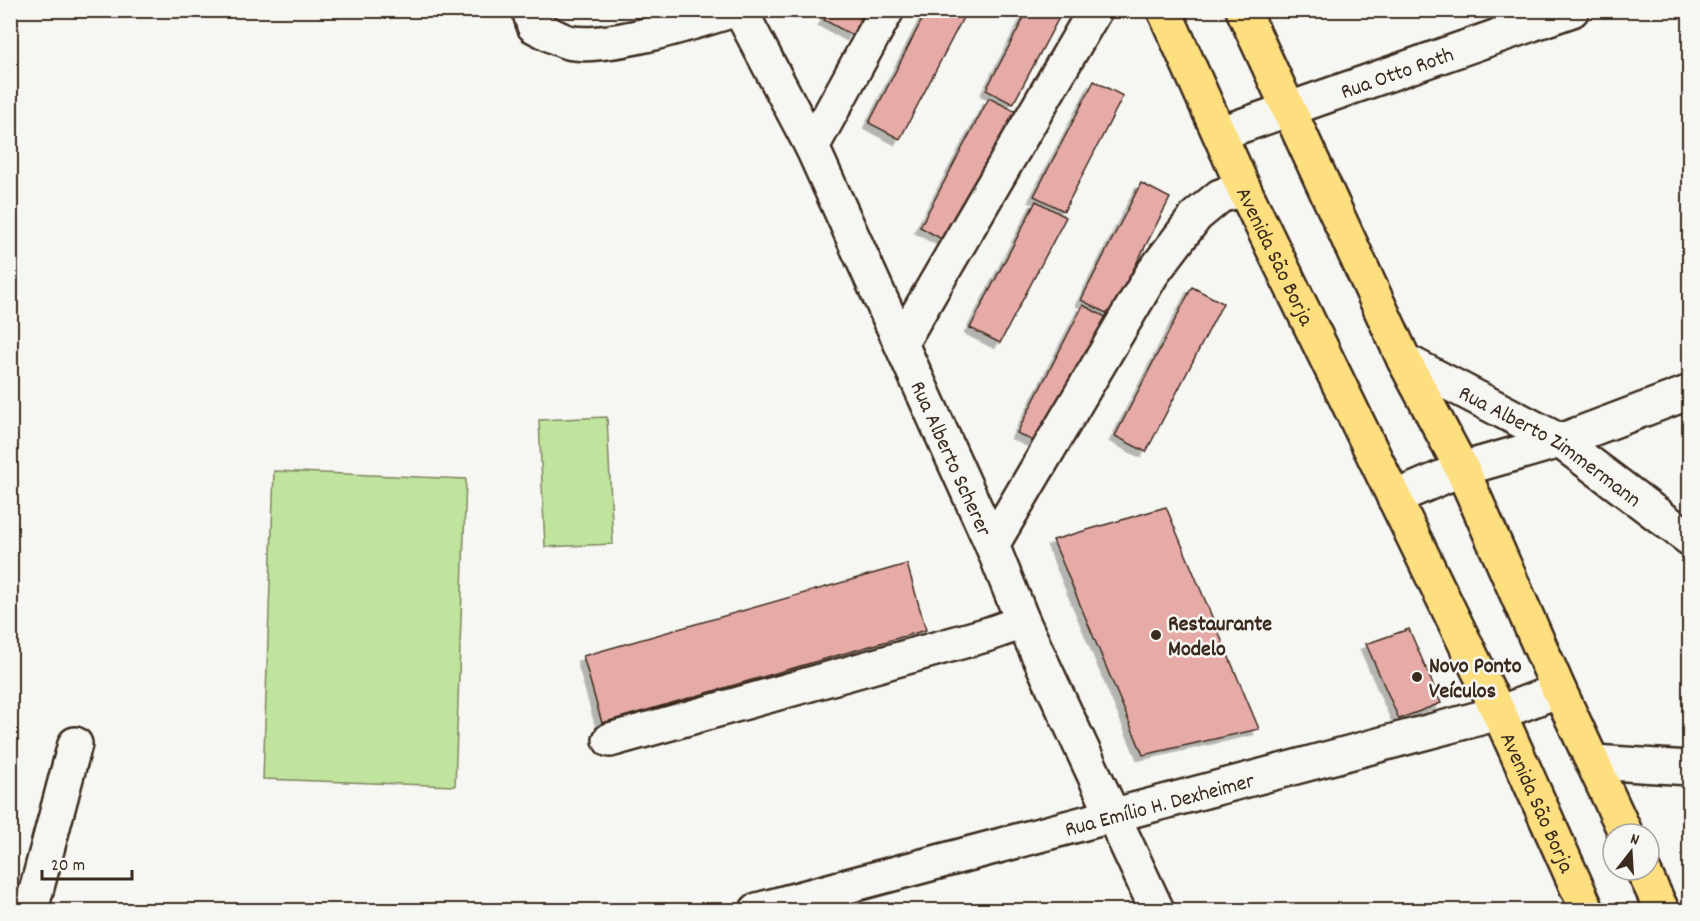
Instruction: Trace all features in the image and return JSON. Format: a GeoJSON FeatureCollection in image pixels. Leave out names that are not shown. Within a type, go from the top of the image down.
{"type":"FeatureCollection","features":[{"type":"Feature","properties":{"kind":"main road","name":"Avenida São Borja"},"geometry":{"type":"LineString","coordinates":[[1164,10],[1221,133],[1244,189],[1499,714],[1587,910]]}},
{"type":"Feature","properties":{"kind":"main road"},"geometry":{"type":"LineString","coordinates":[[1243,10],[1404,360],[1462,469],[1559,690],[1620,822]]}},
{"type":"Feature","properties":{"kind":"main road"},"geometry":{"type":"LineString","coordinates":[[1649,882],[1662,910]]}},
{"type":"Feature","properties":{"kind":"street"},"geometry":{"type":"LineString","coordinates":[[530,10],[534,26],[567,42],[595,44],[681,26],[735,10]]}},
{"type":"Feature","properties":{"kind":"street","name":"Rua Alberto Scherer"},"geometry":{"type":"LineString","coordinates":[[741,10],[812,147],[992,545],[1023,622],[1157,910]]}},
{"type":"Feature","properties":{"kind":"street"},"geometry":{"type":"LineString","coordinates":[[812,147],[887,10]]}},
{"type":"Feature","properties":{"kind":"street"},"geometry":{"type":"LineString","coordinates":[[902,343],[1095,10]]}},
{"type":"Feature","properties":{"kind":"street","name":"Rua Otto Roth"},"geometry":{"type":"LineString","coordinates":[[1221,133],[1572,10]]}},
{"type":"Feature","properties":{"kind":"street"},"geometry":{"type":"LineString","coordinates":[[992,545],[1152,274],[1196,216],[1220,195],[1244,189]]}},
{"type":"Feature","properties":{"kind":"street","name":"Rua Alberto Zimmermann"},"geometry":{"type":"LineString","coordinates":[[1404,360],[1560,441],[1689,539]]}},
{"type":"Feature","properties":{"kind":"street"},"geometry":{"type":"LineString","coordinates":[[1394,498],[1462,469],[1560,441],[1689,392]]}},
{"type":"Feature","properties":{"kind":"street"},"geometry":{"type":"LineString","coordinates":[[610,740],[989,634],[1023,622]]}},
{"type":"Feature","properties":{"kind":"street","name":"Rua Emílio H. Dexheimer"},"geometry":{"type":"LineString","coordinates":[[757,910],[1499,714],[1559,690]]}},
{"type":"Feature","properties":{"kind":"street"},"geometry":{"type":"LineString","coordinates":[[31,910],[75,744]]}},
{"type":"Feature","properties":{"kind":"street"},"geometry":{"type":"LineString","coordinates":[[1593,762],[1689,768]]}},
{"type":"Feature","properties":{"kind":"green space"},"geometry":{"type":"Polygon","coordinates":[[[607,417],[613,544],[545,547],[539,420],[607,417]]]}},
{"type":"Feature","properties":{"kind":"green space"},"geometry":{"type":"Polygon","coordinates":[[[274,471],[466,479],[455,786],[263,779],[274,471]]]}},
{"type":"Feature","properties":{"kind":"building"},"geometry":{"type":"Polygon","coordinates":[[[830,10],[865,10],[852,35],[824,20],[830,10]]]}},
{"type":"Feature","properties":{"kind":"building"},"geometry":{"type":"Polygon","coordinates":[[[927,10],[967,10],[900,139],[869,123],[927,10]]]}},
{"type":"Feature","properties":{"kind":"building"},"geometry":{"type":"Polygon","coordinates":[[[1028,10],[1063,10],[1013,104],[986,90],[1028,10]]]}},
{"type":"Feature","properties":{"kind":"building"},"geometry":{"type":"Polygon","coordinates":[[[1094,81],[1123,96],[1064,211],[1034,196],[1094,81]]]}},
{"type":"Feature","properties":{"kind":"building"},"geometry":{"type":"Polygon","coordinates":[[[989,98],[1017,112],[947,242],[920,227],[989,98]]]}},
{"type":"Feature","properties":{"kind":"building"},"geometry":{"type":"Polygon","coordinates":[[[1141,183],[1170,198],[1110,315],[1081,300],[1141,183]]]}},
{"type":"Feature","properties":{"kind":"building"},"geometry":{"type":"Polygon","coordinates":[[[1036,201],[1066,217],[1000,343],[970,328],[1036,201]]]}},
{"type":"Feature","properties":{"kind":"building"},"geometry":{"type":"Polygon","coordinates":[[[1192,287],[1223,303],[1146,452],[1115,436],[1192,287]]]}},
{"type":"Feature","properties":{"kind":"building"},"geometry":{"type":"Polygon","coordinates":[[[1083,305],[1113,321],[1047,448],[1017,433],[1083,305]]]}},
{"type":"Feature","properties":{"kind":"building","name":"Restaurante Modelo"},"geometry":{"type":"Polygon","coordinates":[[[1166,507],[1259,729],[1143,755],[1053,540],[1166,507]]]}},
{"type":"Feature","properties":{"kind":"building"},"geometry":{"type":"Polygon","coordinates":[[[907,564],[926,630],[602,723],[583,656],[907,564]]]}},
{"type":"Feature","properties":{"kind":"building"},"geometry":{"type":"Polygon","coordinates":[[[1409,629],[1441,703],[1399,719],[1366,644],[1409,629]]]}},
{"type":"Feature","properties":{"kind":"place","name":"Restaurante Modelo"},"geometry":{"type":"Point","coordinates":[1156,635]}},
{"type":"Feature","properties":{"kind":"place","name":"Novo Ponto Veículos"},"geometry":{"type":"Point","coordinates":[1417,677]}}]}
